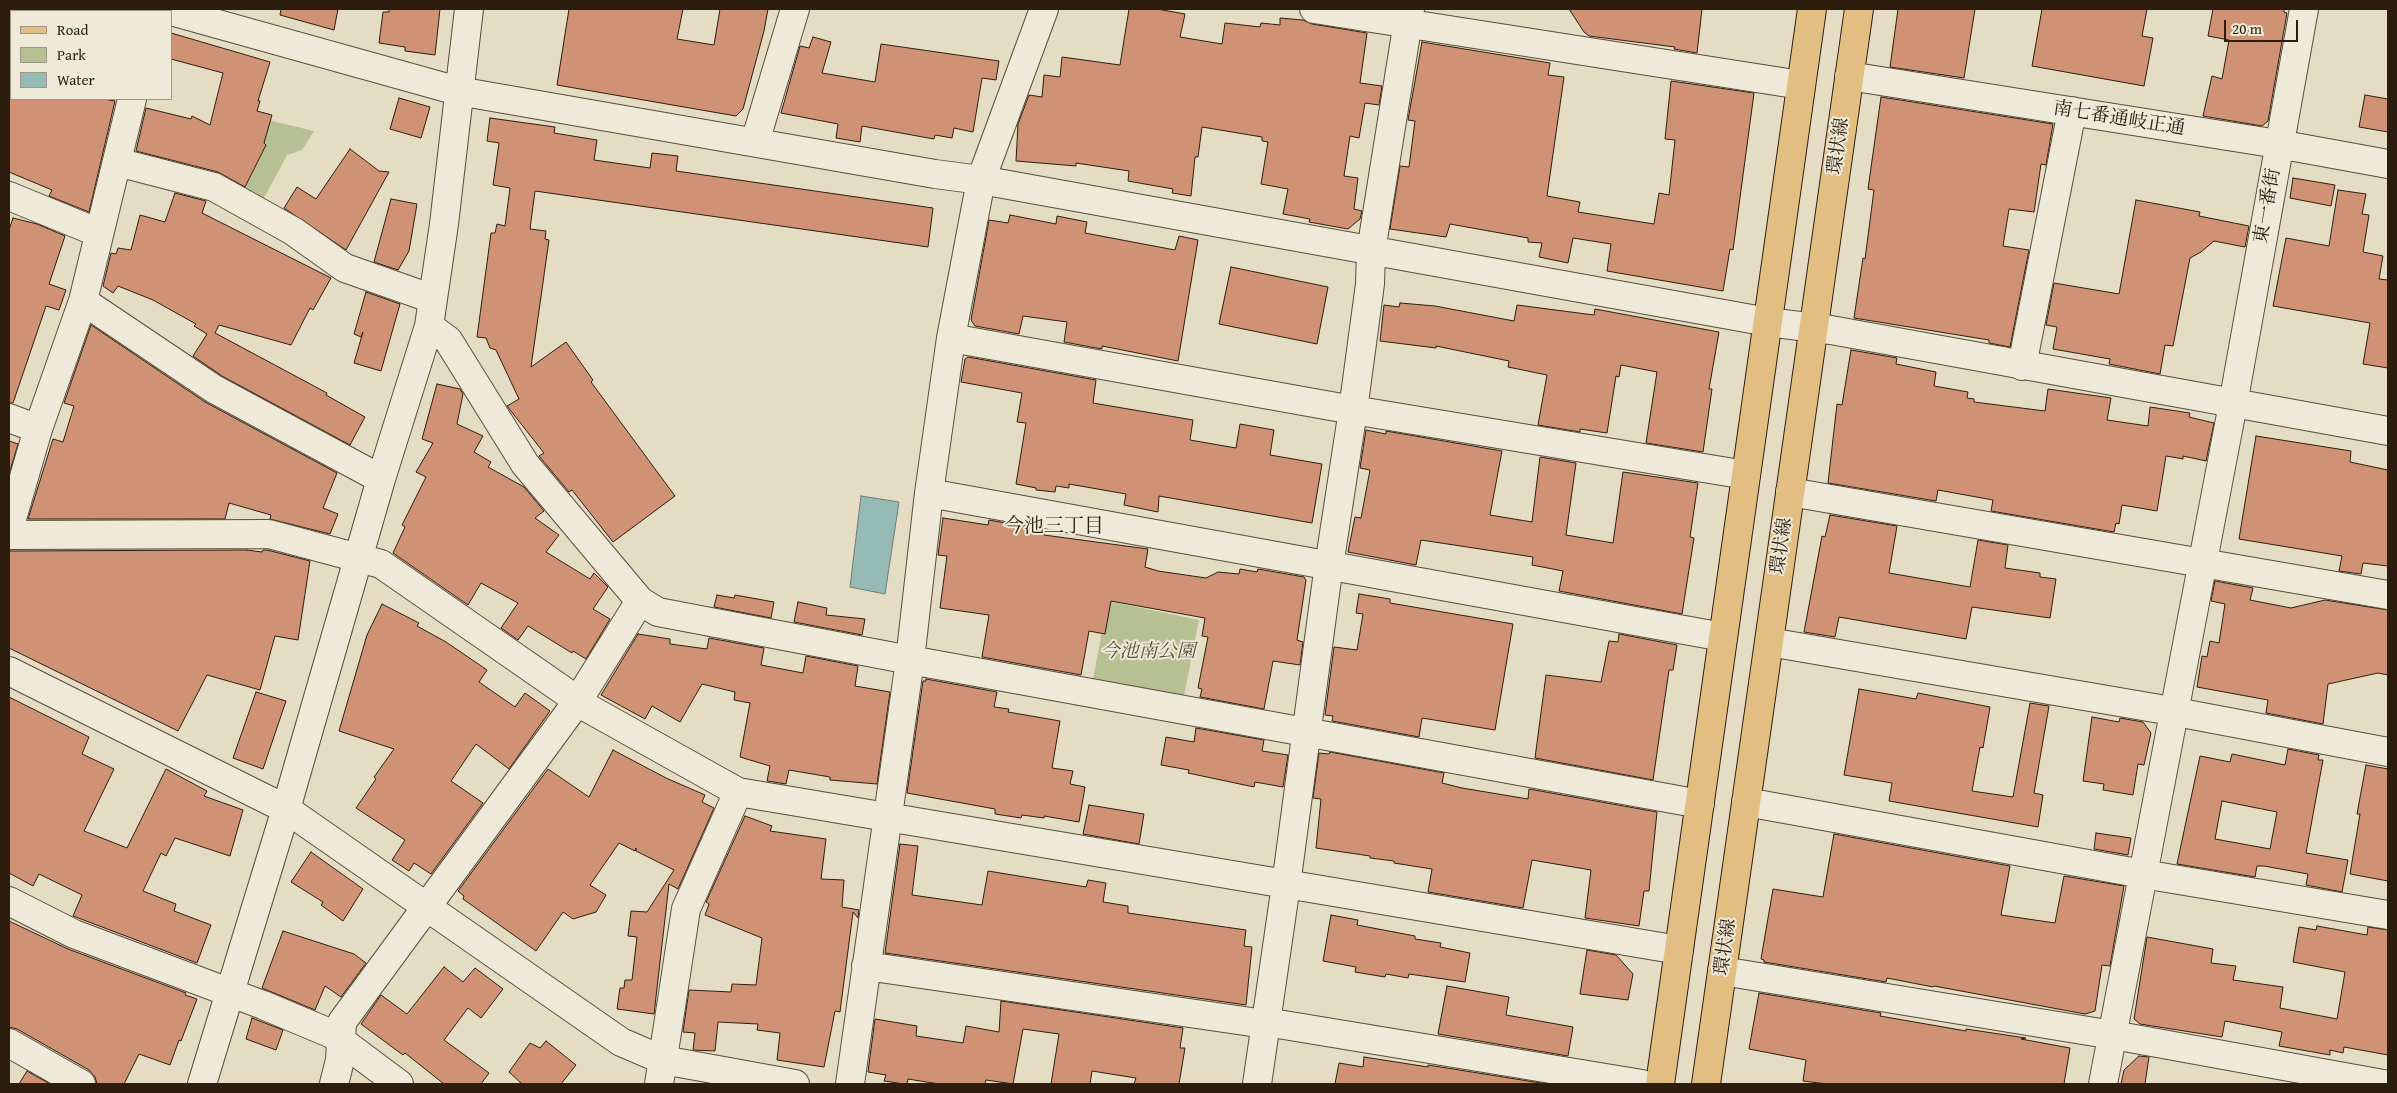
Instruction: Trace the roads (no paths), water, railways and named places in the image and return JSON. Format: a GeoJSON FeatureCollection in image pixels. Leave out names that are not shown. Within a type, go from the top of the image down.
{"type":"FeatureCollection","features":[{"type":"Feature","properties":{"kind":"main road"},"geometry":{"type":"LineString","coordinates":[[1660,1084],[1812,9]]}},
{"type":"Feature","properties":{"kind":"main road","name":"環状線"},"geometry":{"type":"LineString","coordinates":[[1706,1084],[1859,9]]}},
{"type":"Feature","properties":{"kind":"street"},"geometry":{"type":"LineString","coordinates":[[202,1084],[286,809],[382,479],[429,326],[444,224],[458,90],[469,9]]}},
{"type":"Feature","properties":{"kind":"street"},"geometry":{"type":"LineString","coordinates":[[755,142],[795,9]]}},
{"type":"Feature","properties":{"kind":"street"},"geometry":{"type":"LineString","coordinates":[[850,1084],[886,817],[910,660],[929,493],[951,338],[981,180],[1044,9]]}},
{"type":"Feature","properties":{"kind":"street"},"geometry":{"type":"LineString","coordinates":[[1314,9],[1409,16],[1801,85]]}},
{"type":"Feature","properties":{"kind":"street","name":"東一番街"},"geometry":{"type":"LineString","coordinates":[[2102,1084],[2113,1035],[2233,404],[2278,144],[2304,9]]}},
{"type":"Feature","properties":{"kind":"street"},"geometry":{"type":"LineString","coordinates":[[172,11],[458,90],[981,180],[1768,322],[1814,327],[2388,431]]}},
{"type":"Feature","properties":{"kind":"street"},"geometry":{"type":"LineString","coordinates":[[1257,1084],[1353,410],[1370,284],[1372,251],[1409,16]]}},
{"type":"Feature","properties":{"kind":"street","name":"南七番通岐正通"},"geometry":{"type":"LineString","coordinates":[[1849,76],[2278,144],[2388,164]]}},
{"type":"Feature","properties":{"kind":"street"},"geometry":{"type":"LineString","coordinates":[[9,529],[38,429],[83,301],[132,100]]}},
{"type":"Feature","properties":{"kind":"street"},"geometry":{"type":"LineString","coordinates":[[2022,366],[2072,111]]}},
{"type":"Feature","properties":{"kind":"street"},"geometry":{"type":"LineString","coordinates":[[117,162],[214,187],[293,231],[345,268],[433,299]]}},
{"type":"Feature","properties":{"kind":"street"},"geometry":{"type":"LineString","coordinates":[[9,196],[99,234]]}},
{"type":"Feature","properties":{"kind":"street"},"geometry":{"type":"LineString","coordinates":[[83,301],[214,389],[382,479]]}},
{"type":"Feature","properties":{"kind":"street"},"geometry":{"type":"LineString","coordinates":[[429,326],[448,340],[525,464],[640,601],[658,612],[910,660],[1700,804]]}},
{"type":"Feature","properties":{"kind":"street"},"geometry":{"type":"LineString","coordinates":[[951,338],[1353,410],[1746,475]]}},
{"type":"Feature","properties":{"kind":"street"},"geometry":{"type":"LineString","coordinates":[[9,418],[38,429]]}},
{"type":"Feature","properties":{"kind":"street"},"geometry":{"type":"LineString","coordinates":[[1790,492],[2388,596]]}},
{"type":"Feature","properties":{"kind":"street"},"geometry":{"type":"LineString","coordinates":[[929,493],[1313,561],[1330,566],[1723,637]]}},
{"type":"Feature","properties":{"kind":"street"},"geometry":{"type":"LineString","coordinates":[[9,535],[268,534],[381,564],[567,692],[577,702],[738,792],[1679,950]]}},
{"type":"Feature","properties":{"kind":"street"},"geometry":{"type":"LineString","coordinates":[[334,1084],[340,1060],[342,1022],[577,702],[640,601]]}},
{"type":"Feature","properties":{"kind":"street"},"geometry":{"type":"LineString","coordinates":[[1769,642],[2174,712],[2388,752]]}},
{"type":"Feature","properties":{"kind":"street"},"geometry":{"type":"LineString","coordinates":[[9,671],[286,809],[621,1042],[661,1072],[795,1084]]}},
{"type":"Feature","properties":{"kind":"street"},"geometry":{"type":"LineString","coordinates":[[661,1072],[686,909],[738,792]]}},
{"type":"Feature","properties":{"kind":"street"},"geometry":{"type":"LineString","coordinates":[[1746,802],[2143,874],[2388,915]]}},
{"type":"Feature","properties":{"kind":"street"},"geometry":{"type":"LineString","coordinates":[[9,901],[74,934],[229,994],[263,1005],[341,1039],[399,1084]]}},
{"type":"Feature","properties":{"kind":"street"},"geometry":{"type":"LineString","coordinates":[[866,966],[1288,1026],[1642,1084]]}},
{"type":"Feature","properties":{"kind":"street"},"geometry":{"type":"LineString","coordinates":[[1722,971],[2113,1035],[2383,1084]]}},
{"type":"Feature","properties":{"kind":"street"},"geometry":{"type":"LineString","coordinates":[[9,1043],[81,1084]]}},
{"type":"Feature","properties":{"kind":"water"},"geometry":{"type":"Polygon","coordinates":[[[861,496],[899,502],[885,594],[850,587],[861,496]]]}},
{"type":"Feature","properties":{"kind":"district","name":"今池三丁目"},"geometry":{"type":"Point","coordinates":[1054,527]}},
{"type":"Feature","properties":{"kind":"park label","name":"今池南公園"},"geometry":{"type":"Point","coordinates":[1148,652]}}]}
